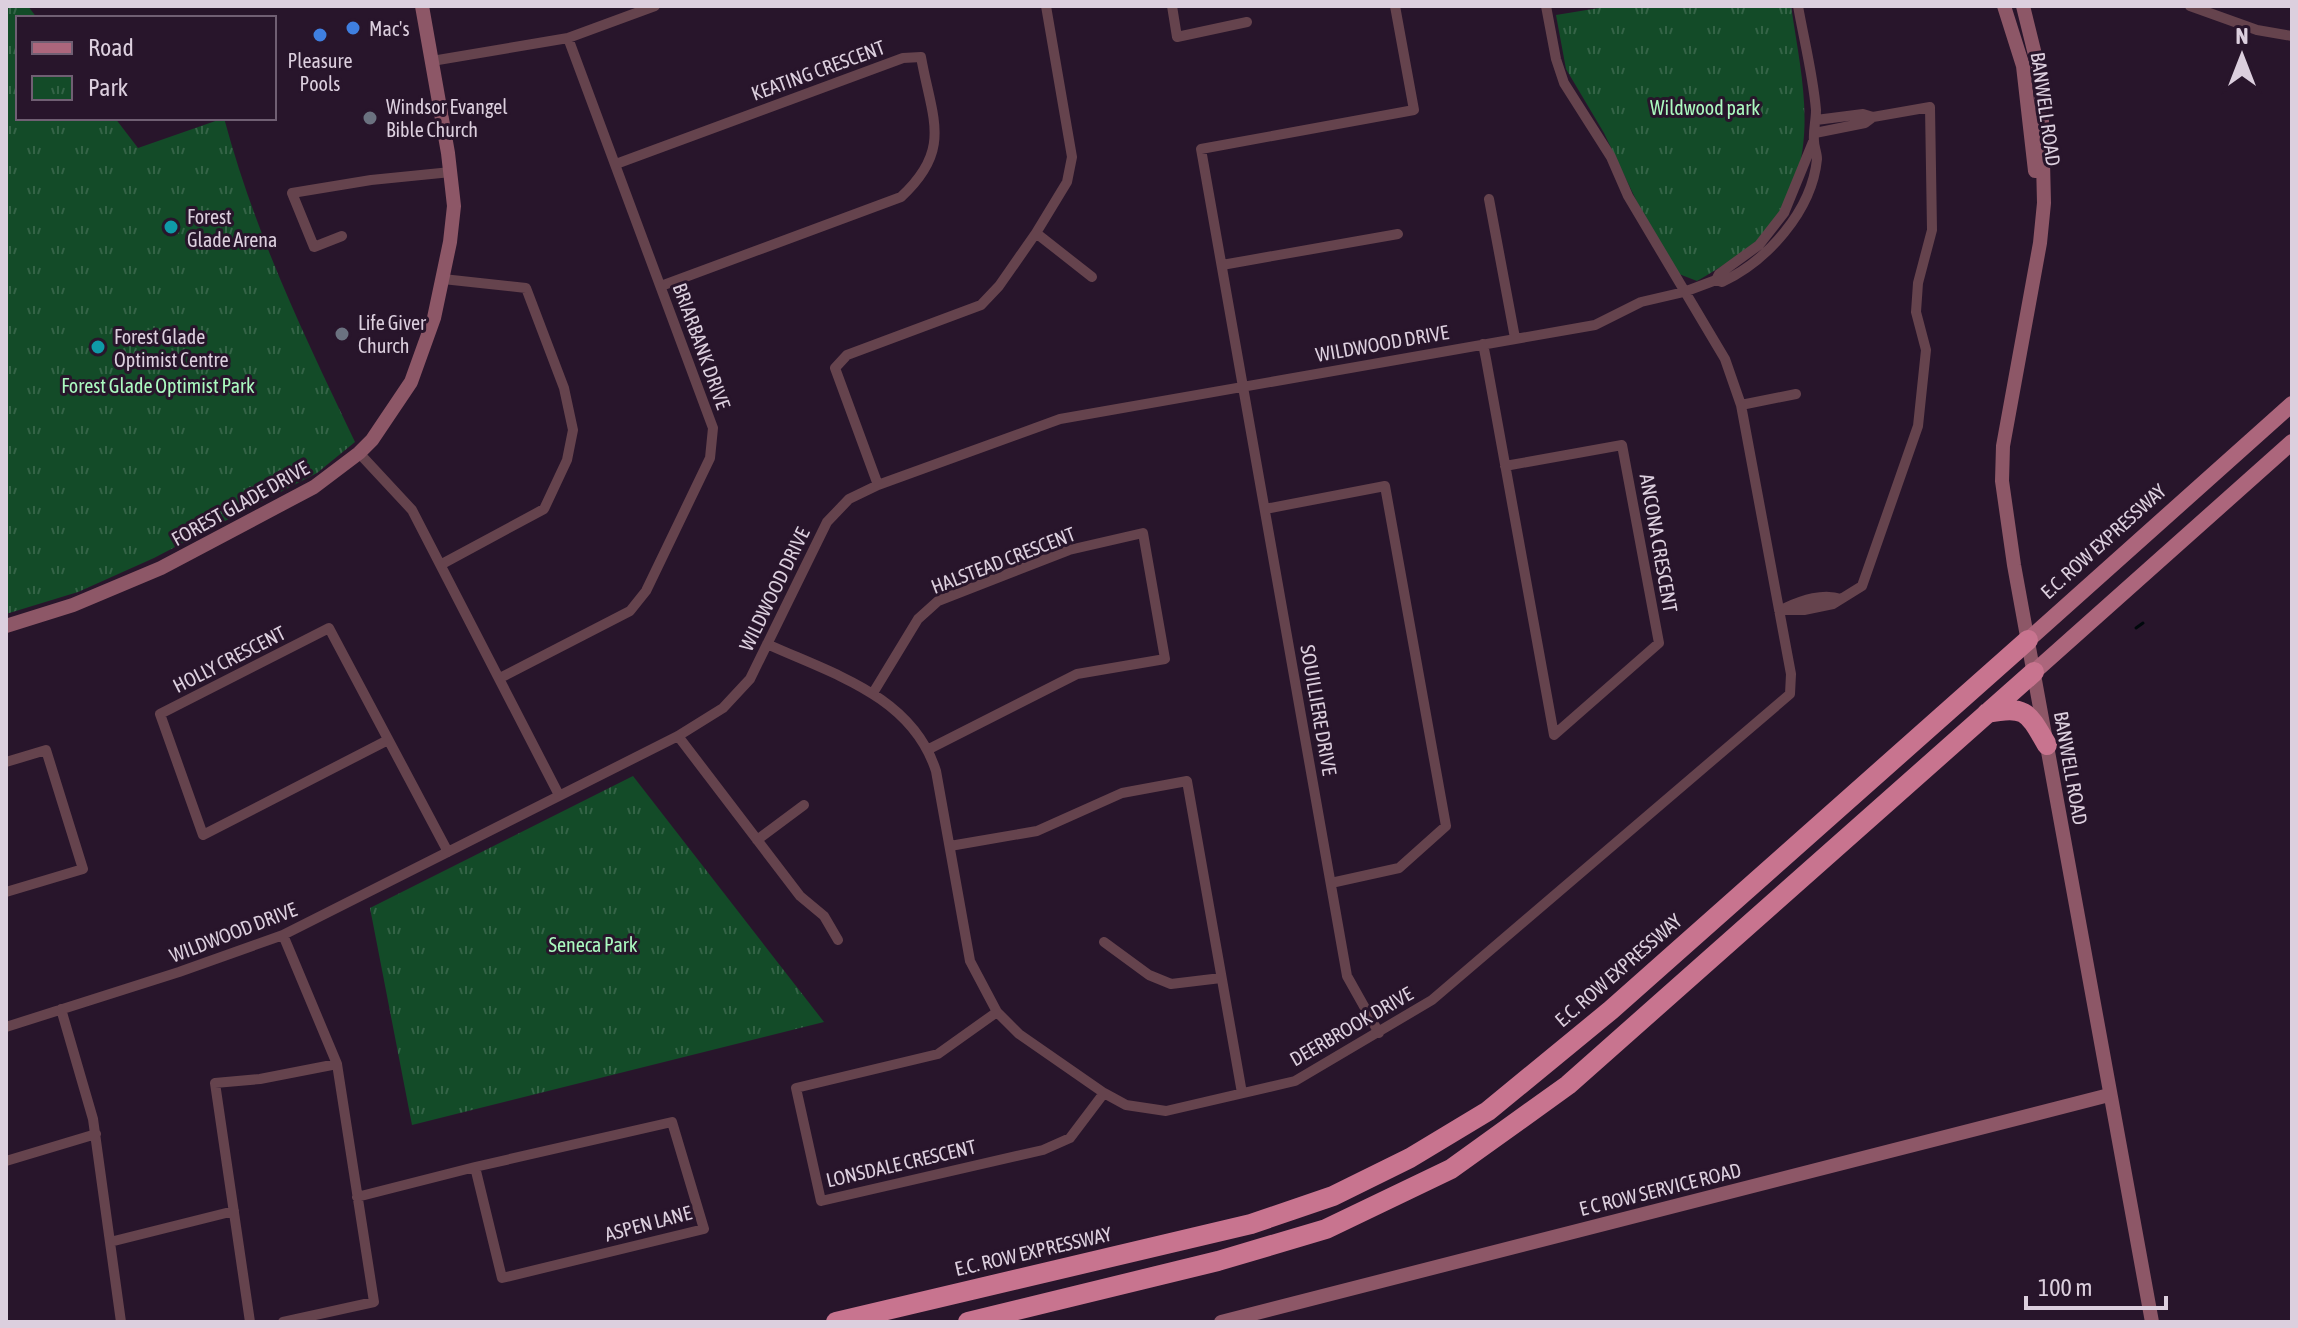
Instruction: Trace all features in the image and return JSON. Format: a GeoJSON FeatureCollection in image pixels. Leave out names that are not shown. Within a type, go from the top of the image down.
{"type":"FeatureCollection","features":[{"type":"Feature","properties":{"kind":"highway","name":"E.C. ROW EXPRESSWAY"},"geometry":{"type":"LineString","coordinates":[[836,1322],[1251,1224],[1333,1196],[1410,1158],[1488,1111],[1611,1010],[2028,640]]}},
{"type":"Feature","properties":{"kind":"highway"},"geometry":{"type":"LineString","coordinates":[[968,1322],[1218,1261],[1326,1229],[1451,1169],[1568,1085],[2034,672]]}},
{"type":"Feature","properties":{"kind":"highway"},"geometry":{"type":"LineString","coordinates":[[1987,713],[2008,708],[2022,710],[2032,718],[2047,745]]}},
{"type":"Feature","properties":{"kind":"main road","name":"E.C. ROW EXPRESSWAY"},"geometry":{"type":"LineString","coordinates":[[2028,640],[2292,404]]}},
{"type":"Feature","properties":{"kind":"main road"},"geometry":{"type":"LineString","coordinates":[[2034,672],[2292,442]]}},
{"type":"Feature","properties":{"kind":"street","name":"FOREST GLADE DRIVE"},"geometry":{"type":"LineString","coordinates":[[6,626],[73,605],[161,568],[314,487],[372,440],[411,382],[434,318],[454,206],[451,172],[422,6]]}},
{"type":"Feature","properties":{"kind":"street"},"geometry":{"type":"LineString","coordinates":[[432,61],[568,38],[655,6]]}},
{"type":"Feature","properties":{"kind":"street"},"geometry":{"type":"LineString","coordinates":[[878,485],[835,368],[847,355],[981,305],[999,286],[1067,182],[1072,157],[1046,6]]}},
{"type":"Feature","properties":{"kind":"street"},"geometry":{"type":"LineString","coordinates":[[1172,6],[1177,37],[1247,22]]}},
{"type":"Feature","properties":{"kind":"street","name":"SOUILLIERE DRIVE"},"geometry":{"type":"LineString","coordinates":[[1379,1033],[1347,976],[1201,149],[1414,110],[1395,6]]}},
{"type":"Feature","properties":{"kind":"street"},"geometry":{"type":"LineString","coordinates":[[1546,6],[1564,83],[1611,157],[1628,196],[1725,359],[1741,405],[1779,610],[1831,595],[1841,599],[1862,586],[1918,426],[1926,350],[1916,312],[1918,283],[1932,230],[1930,107],[1873,117],[1863,114],[1816,120]]}},
{"type":"Feature","properties":{"kind":"street","name":"WILDWOOD DRIVE"},"geometry":{"type":"LineString","coordinates":[[6,1027],[283,935],[678,736],[723,708],[750,679],[827,522],[849,499],[878,485],[1060,419],[1595,325],[1641,302],[1684,292],[1716,280],[1719,274],[1759,245],[1784,213],[1814,138],[1816,120],[1798,6]]}},
{"type":"Feature","properties":{"kind":"street","name":"BANWELL ROAD"},"geometry":{"type":"LineString","coordinates":[[2004,6],[2023,66],[2041,219]]}},
{"type":"Feature","properties":{"kind":"street","name":"BANWELL ROAD"},"geometry":{"type":"LineString","coordinates":[[2023,6],[2041,79],[2044,203],[2040,243],[2008,409],[2001,465],[2011,550],[2151,1316]]}},
{"type":"Feature","properties":{"kind":"street"},"geometry":{"type":"LineString","coordinates":[[2190,6],[2257,30],[2292,36]]}},
{"type":"Feature","properties":{"kind":"street","name":"BRIARBANK DRIVE"},"geometry":{"type":"LineString","coordinates":[[500,678],[630,611],[646,591],[710,458],[713,428],[568,38]]}},
{"type":"Feature","properties":{"kind":"street","name":"KEATING CRESCENT"},"geometry":{"type":"LineString","coordinates":[[616,164],[903,58],[921,57],[936,139],[932,160],[920,179],[901,197],[661,286]]}},
{"type":"Feature","properties":{"kind":"street"},"geometry":{"type":"LineString","coordinates":[[1814,138],[1865,123],[1873,117]]}},
{"type":"Feature","properties":{"kind":"street"},"geometry":{"type":"LineString","coordinates":[[342,236],[314,247],[292,193],[371,180],[451,172]]}},
{"type":"Feature","properties":{"kind":"street"},"geometry":{"type":"LineString","coordinates":[[1489,199],[1515,338]]}},
{"type":"Feature","properties":{"kind":"street"},"geometry":{"type":"LineString","coordinates":[[1036,233],[1092,277]]}},
{"type":"Feature","properties":{"kind":"street"},"geometry":{"type":"LineString","coordinates":[[1222,265],[1398,234]]}},
{"type":"Feature","properties":{"kind":"street"},"geometry":{"type":"LineString","coordinates":[[442,564],[544,509],[567,460],[573,430],[564,388],[526,288],[443,279]]}},
{"type":"Feature","properties":{"kind":"street","name":"ANCONA CRESCENT"},"geometry":{"type":"LineString","coordinates":[[1483,344],[1505,466],[1554,735],[1659,643],[1622,445],[1505,466]]}},
{"type":"Feature","properties":{"kind":"street"},"geometry":{"type":"LineString","coordinates":[[1741,405],[1796,394]]}},
{"type":"Feature","properties":{"kind":"street"},"geometry":{"type":"LineString","coordinates":[[359,453],[412,510],[559,795]]}},
{"type":"Feature","properties":{"kind":"street"},"geometry":{"type":"LineString","coordinates":[[1265,509],[1385,486],[1446,826],[1399,868],[1331,883]]}},
{"type":"Feature","properties":{"kind":"street","name":"HALSTEAD CRESCENT"},"geometry":{"type":"LineString","coordinates":[[873,693],[918,619],[938,601],[1069,550],[1143,533],[1165,659],[1077,674],[929,749]]}},
{"type":"Feature","properties":{"kind":"street","name":"DEERBROOK DRIVE"},"geometry":{"type":"LineString","coordinates":[[767,644],[873,693],[907,719],[929,749],[936,771],[970,961],[997,1012],[1019,1034],[1104,1093],[1126,1105],[1166,1111],[1295,1081],[1432,1000],[1790,694],[1791,674],[1779,610]]}},
{"type":"Feature","properties":{"kind":"street","name":"HOLLY CRESCENT"},"geometry":{"type":"LineString","coordinates":[[388,740],[203,835],[160,714],[329,628],[448,852]]}},
{"type":"Feature","properties":{"kind":"street"},"geometry":{"type":"LineString","coordinates":[[678,736],[800,896],[824,916],[838,940]]}},
{"type":"Feature","properties":{"kind":"street"},"geometry":{"type":"LineString","coordinates":[[6,762],[46,750],[83,869],[6,892]]}},
{"type":"Feature","properties":{"kind":"street"},"geometry":{"type":"LineString","coordinates":[[950,846],[1037,831],[1122,793],[1187,781],[1242,1093]]}},
{"type":"Feature","properties":{"kind":"street"},"geometry":{"type":"LineString","coordinates":[[757,840],[804,805]]}},
{"type":"Feature","properties":{"kind":"street"},"geometry":{"type":"LineString","coordinates":[[283,935],[337,1064],[374,1302],[283,1322]]}},
{"type":"Feature","properties":{"kind":"street"},"geometry":{"type":"LineString","coordinates":[[1104,942],[1149,975],[1171,984],[1221,978]]}},
{"type":"Feature","properties":{"kind":"street"},"geometry":{"type":"LineString","coordinates":[[61,1009],[96,1134],[121,1322]]}},
{"type":"Feature","properties":{"kind":"street","name":"LONSDALE CRESCENT"},"geometry":{"type":"LineString","coordinates":[[997,1012],[938,1054],[796,1088],[821,1201],[1043,1150],[1070,1138],[1104,1093]]}},
{"type":"Feature","properties":{"kind":"street"},"geometry":{"type":"LineString","coordinates":[[250,1322],[215,1083],[260,1079],[337,1064]]}},
{"type":"Feature","properties":{"kind":"street","name":"E C ROW SERVICE ROAD"},"geometry":{"type":"LineString","coordinates":[[1221,1322],[2109,1095]]}},
{"type":"Feature","properties":{"kind":"street","name":"ASPEN LANE"},"geometry":{"type":"LineString","coordinates":[[357,1197],[475,1167],[672,1122],[704,1229],[502,1278],[475,1167]]}},
{"type":"Feature","properties":{"kind":"street"},"geometry":{"type":"LineString","coordinates":[[6,1161],[96,1134]]}},
{"type":"Feature","properties":{"kind":"street"},"geometry":{"type":"LineString","coordinates":[[110,1242],[234,1211]]}},
{"type":"Feature","properties":{"kind":"green space","name":"Forest Glade Optimist Park"},"geometry":{"type":"Polygon","coordinates":[[[6,6],[28,6],[36,16],[16,16],[16,120],[117,120],[138,148],[225,120],[266,243],[299,323],[355,442],[317,473],[154,558],[78,592],[6,614],[6,6]]]}},
{"type":"Feature","properties":{"kind":"green space","name":"Wildwood park"},"geometry":{"type":"Polygon","coordinates":[[[1611,6],[1791,6],[1800,60],[1804,113],[1800,165],[1792,190],[1779,216],[1763,235],[1730,261],[1697,281],[1679,274],[1566,69],[1556,15],[1611,6]]]}},
{"type":"Feature","properties":{"kind":"green space","name":"Seneca Park"},"geometry":{"type":"Polygon","coordinates":[[[633,776],[824,1022],[412,1125],[370,908],[633,776]]]}},
{"type":"Feature","properties":{"kind":"waterway"},"geometry":{"type":"LineString","coordinates":[[2136,628],[2143,623]]}},
{"type":"Feature","properties":{"kind":"place","name":"Mac's"},"geometry":{"type":"Point","coordinates":[353,28]}},
{"type":"Feature","properties":{"kind":"place","name":"Pleasure Pools"},"geometry":{"type":"Point","coordinates":[320,35]}},
{"type":"Feature","properties":{"kind":"place","name":"Windsor Evangel Bible Church"},"geometry":{"type":"Point","coordinates":[370,118]}},
{"type":"Feature","properties":{"kind":"place","name":"Forest Glade Arena"},"geometry":{"type":"Point","coordinates":[171,227]}},
{"type":"Feature","properties":{"kind":"place","name":"Life Giver Church"},"geometry":{"type":"Point","coordinates":[342,334]}},
{"type":"Feature","properties":{"kind":"place","name":"Forest Glade Optimist Centre"},"geometry":{"type":"Point","coordinates":[98,347]}}]}
